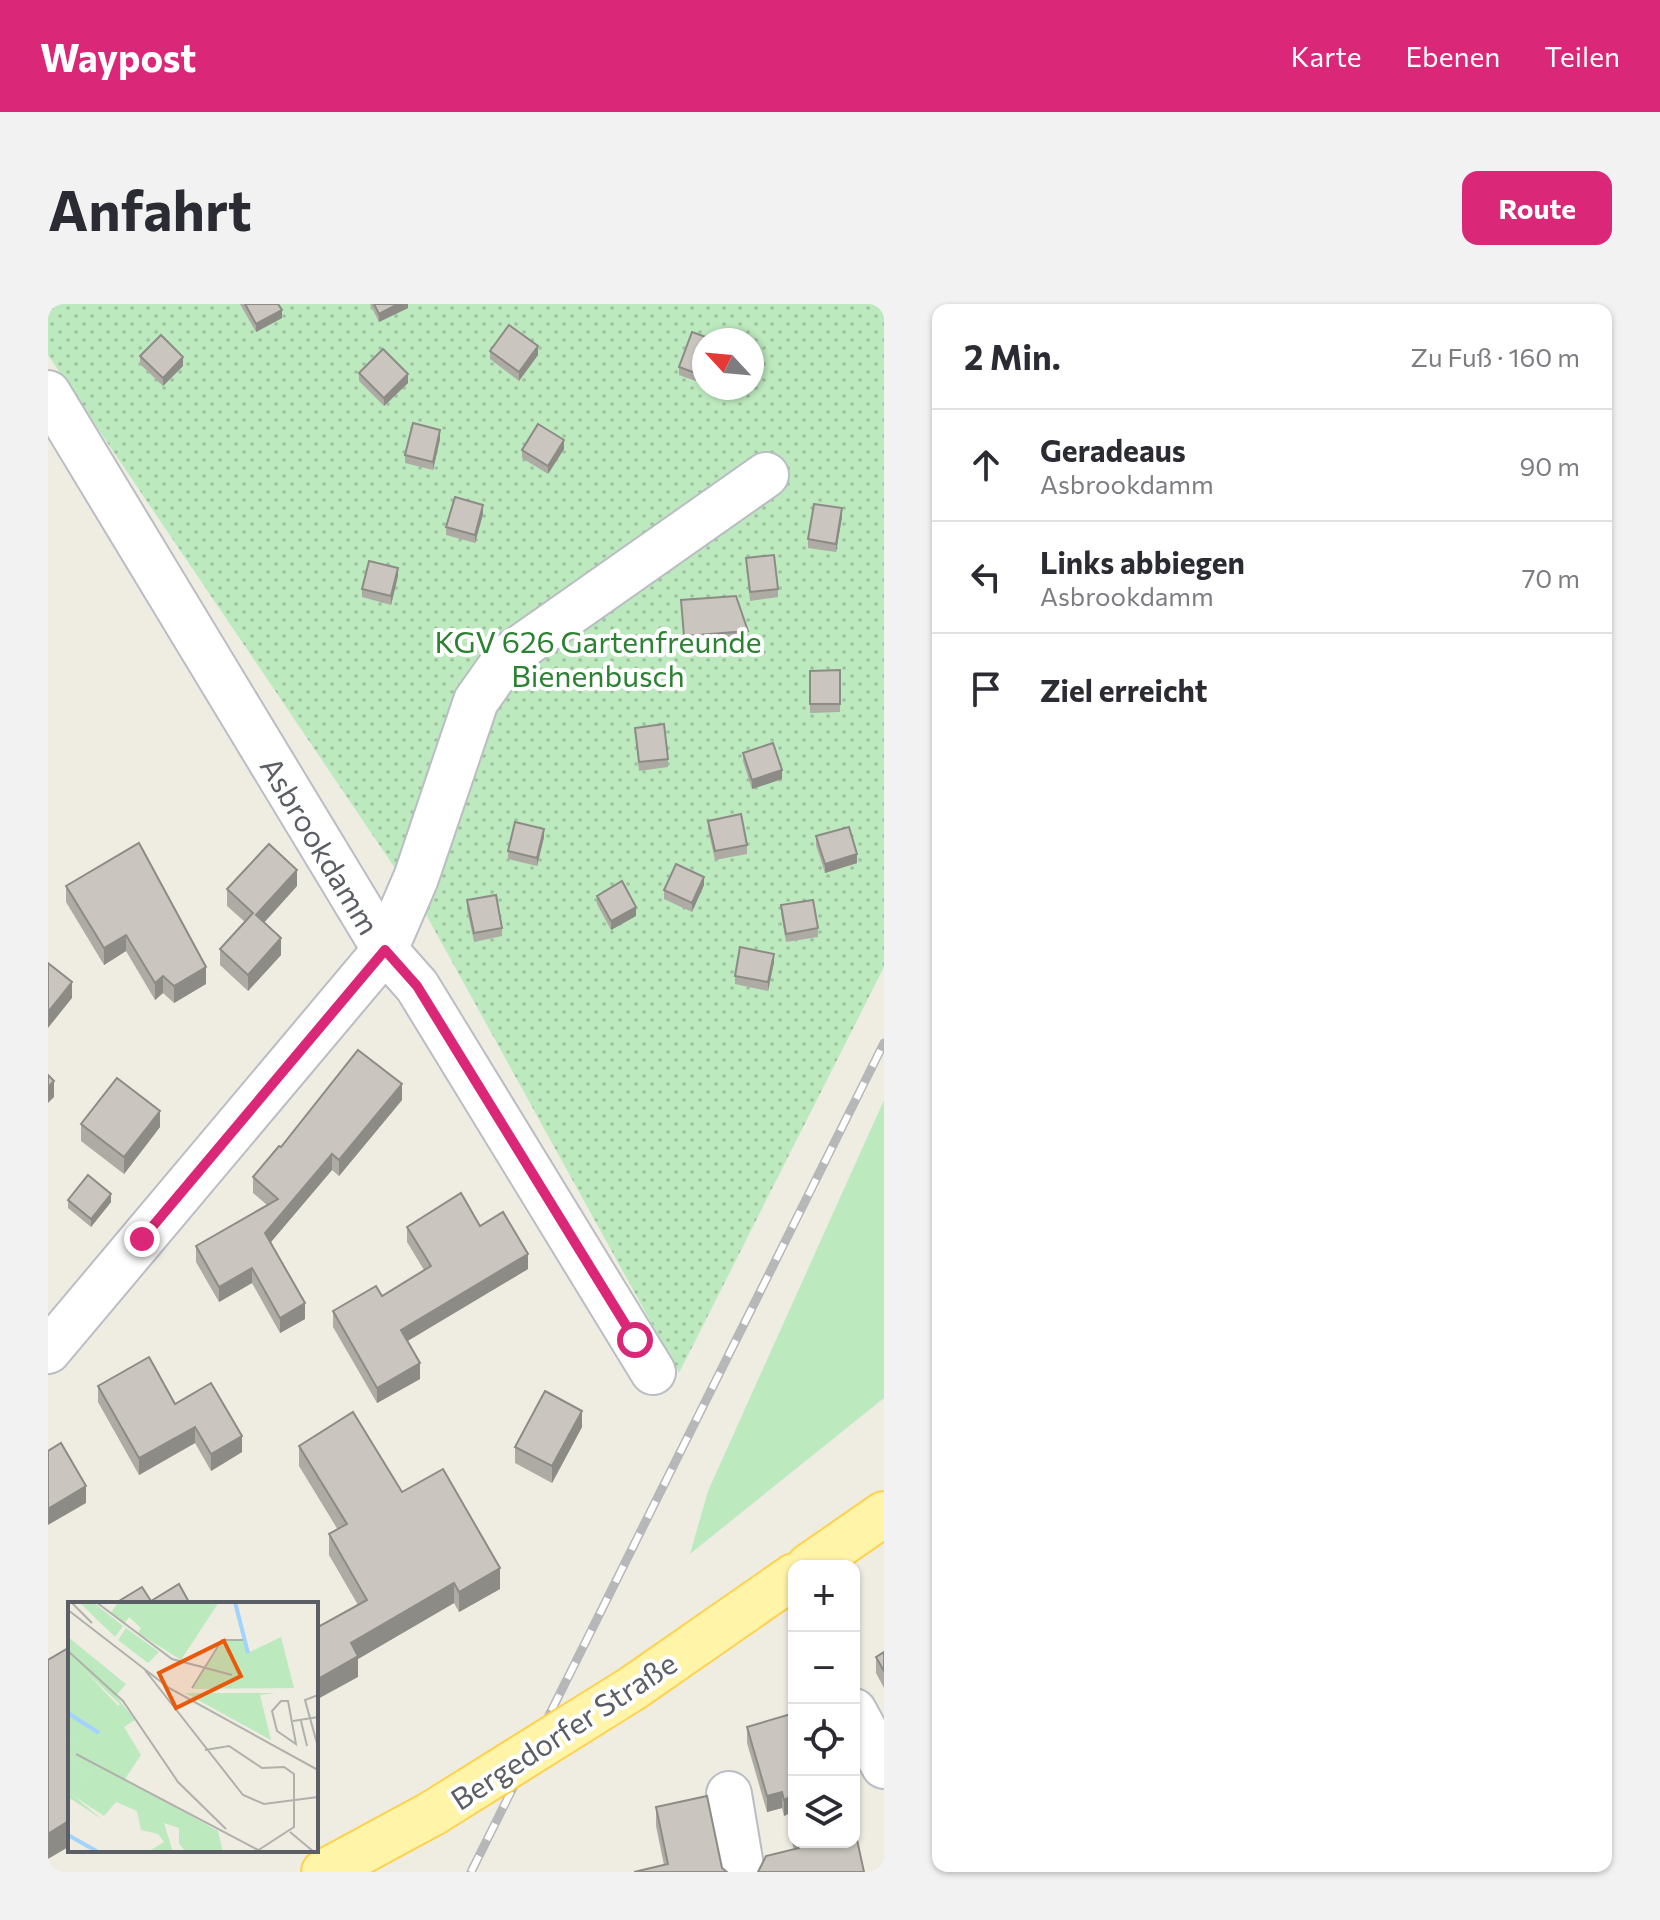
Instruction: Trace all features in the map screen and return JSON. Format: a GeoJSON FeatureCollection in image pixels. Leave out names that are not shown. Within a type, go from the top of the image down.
{"type":"FeatureCollection","features":[{"type":"Feature","properties":{"kind":"main road"},"geometry":{"type":"LineString","coordinates":[[818,1560],[884,1514]]}},
{"type":"Feature","properties":{"kind":"main road","name":"Bergedorfer Straße"},"geometry":{"type":"LineString","coordinates":[[324,1872],[433,1813],[633,1688],[788,1580]]}},
{"type":"Feature","properties":{"kind":"street","name":"Asbrookdamm"},"geometry":{"type":"LineString","coordinates":[[48,393],[379,959],[417,986],[653,1372]]}},
{"type":"Feature","properties":{"kind":"street"},"geometry":{"type":"LineString","coordinates":[[379,959],[416,878],[476,701],[507,657],[766,475]]}},
{"type":"Feature","properties":{"kind":"street","name":"Asbrookdamm"},"geometry":{"type":"LineString","coordinates":[[48,1351],[379,959]]}},
{"type":"Feature","properties":{"kind":"street"},"geometry":{"type":"LineString","coordinates":[[860,1722],[884,1766]]}},
{"type":"Feature","properties":{"kind":"street"},"geometry":{"type":"LineString","coordinates":[[729,1794],[742,1872]]}},
{"type":"Feature","properties":{"kind":"green space","name":"KGV 626 Gartenfreunde Bienenbusch"},"geometry":{"type":"Polygon","coordinates":[[[53,304],[884,304],[884,967],[679,1373],[424,911],[48,355],[48,314],[53,304]]]}},
{"type":"Feature","properties":{"kind":"green space"},"geometry":{"type":"Polygon","coordinates":[[[884,1100],[884,1398],[690,1554],[708,1491],[884,1100]]]}},
{"type":"Feature","properties":{"kind":"building"},"geometry":{"type":"Polygon","coordinates":[[[245,304],[278,304],[282,310],[256,324],[245,304]]]}},
{"type":"Feature","properties":{"kind":"building"},"geometry":{"type":"Polygon","coordinates":[[[374,304],[398,304],[379,314],[374,304]]]}},
{"type":"Feature","properties":{"kind":"building"},"geometry":{"type":"Polygon","coordinates":[[[509,325],[538,346],[519,372],[490,351],[509,325]]]}},
{"type":"Feature","properties":{"kind":"building"},"geometry":{"type":"Polygon","coordinates":[[[692,332],[692,372],[679,367],[692,332]]]}},
{"type":"Feature","properties":{"kind":"building"},"geometry":{"type":"Polygon","coordinates":[[[161,335],[183,357],[163,378],[140,356],[161,335]]]}},
{"type":"Feature","properties":{"kind":"building"},"geometry":{"type":"Polygon","coordinates":[[[383,349],[408,374],[384,398],[359,373],[383,349]]]}},
{"type":"Feature","properties":{"kind":"building"},"geometry":{"type":"Polygon","coordinates":[[[413,423],[440,430],[433,462],[405,455],[413,423]]]}},
{"type":"Feature","properties":{"kind":"building"},"geometry":{"type":"Polygon","coordinates":[[[538,424],[564,440],[548,466],[522,450],[538,424]]]}},
{"type":"Feature","properties":{"kind":"building"},"geometry":{"type":"Polygon","coordinates":[[[455,497],[483,505],[475,535],[446,527],[455,497]]]}},
{"type":"Feature","properties":{"kind":"building"},"geometry":{"type":"Polygon","coordinates":[[[814,504],[842,508],[836,544],[808,539],[814,504]]]}},
{"type":"Feature","properties":{"kind":"building"},"geometry":{"type":"Polygon","coordinates":[[[774,555],[778,589],[750,592],[746,558],[774,555]]]}},
{"type":"Feature","properties":{"kind":"building"},"geometry":{"type":"Polygon","coordinates":[[[369,561],[398,568],[391,596],[362,589],[369,561]]]}},
{"type":"Feature","properties":{"kind":"building"},"geometry":{"type":"Polygon","coordinates":[[[736,596],[748,631],[684,636],[681,600],[736,596]]]}},
{"type":"Feature","properties":{"kind":"building"},"geometry":{"type":"Polygon","coordinates":[[[840,670],[840,704],[810,704],[810,671],[840,670]]]}},
{"type":"Feature","properties":{"kind":"building"},"geometry":{"type":"Polygon","coordinates":[[[664,724],[668,759],[639,762],[635,728],[664,724]]]}},
{"type":"Feature","properties":{"kind":"building"},"geometry":{"type":"Polygon","coordinates":[[[773,743],[782,770],[752,780],[743,753],[773,743]]]}},
{"type":"Feature","properties":{"kind":"building"},"geometry":{"type":"Polygon","coordinates":[[[741,814],[747,845],[715,851],[708,821],[741,814]]]}},
{"type":"Feature","properties":{"kind":"building"},"geometry":{"type":"Polygon","coordinates":[[[515,822],[544,829],[537,858],[508,851],[515,822]]]}},
{"type":"Feature","properties":{"kind":"building"},"geometry":{"type":"Polygon","coordinates":[[[849,827],[857,854],[825,864],[816,836],[849,827]]]}},
{"type":"Feature","properties":{"kind":"building"},"geometry":{"type":"Polygon","coordinates":[[[139,843],[206,967],[174,986],[163,976],[155,983],[126,935],[104,948],[66,886],[139,843]]]}},
{"type":"Feature","properties":{"kind":"building"},"geometry":{"type":"Polygon","coordinates":[[[269,844],[297,870],[256,915],[281,938],[248,975],[220,949],[253,913],[227,889],[269,844]]]}},
{"type":"Feature","properties":{"kind":"building"},"geometry":{"type":"Polygon","coordinates":[[[676,864],[704,877],[692,903],[664,890],[676,864]]]}},
{"type":"Feature","properties":{"kind":"building"},"geometry":{"type":"Polygon","coordinates":[[[622,881],[636,907],[611,921],[597,896],[622,881]]]}},
{"type":"Feature","properties":{"kind":"building"},"geometry":{"type":"Polygon","coordinates":[[[496,895],[502,928],[474,933],[467,900],[496,895]]]}},
{"type":"Feature","properties":{"kind":"building"},"geometry":{"type":"Polygon","coordinates":[[[813,900],[818,928],[786,934],[781,905],[813,900]]]}},
{"type":"Feature","properties":{"kind":"building"},"geometry":{"type":"Polygon","coordinates":[[[740,947],[774,954],[768,982],[735,976],[740,947]]]}},
{"type":"Feature","properties":{"kind":"building"},"geometry":{"type":"Polygon","coordinates":[[[48,963],[72,982],[48,1012],[48,963]]]}},
{"type":"Feature","properties":{"kind":"building"},"geometry":{"type":"Polygon","coordinates":[[[358,1050],[402,1084],[339,1160],[332,1154],[265,1233],[305,1303],[280,1318],[252,1268],[219,1287],[196,1246],[278,1199],[253,1177],[281,1147],[358,1050]]]}},
{"type":"Feature","properties":{"kind":"building"},"geometry":{"type":"Polygon","coordinates":[[[117,1078],[160,1111],[124,1157],[81,1124],[117,1078]]]}},
{"type":"Feature","properties":{"kind":"building"},"geometry":{"type":"Polygon","coordinates":[[[88,1175],[111,1194],[91,1219],[68,1200],[88,1175]]]}},
{"type":"Feature","properties":{"kind":"building"},"geometry":{"type":"Polygon","coordinates":[[[461,1193],[480,1226],[503,1212],[528,1254],[401,1330],[420,1363],[377,1388],[333,1311],[376,1286],[382,1296],[431,1266],[407,1227],[461,1193]]]}},
{"type":"Feature","properties":{"kind":"building"},"geometry":{"type":"Polygon","coordinates":[[[149,1357],[175,1404],[211,1383],[242,1436],[211,1454],[195,1427],[139,1458],[98,1386],[149,1357]]]}},
{"type":"Feature","properties":{"kind":"building"},"geometry":{"type":"Polygon","coordinates":[[[545,1391],[582,1411],[552,1466],[515,1447],[545,1391]]]}},
{"type":"Feature","properties":{"kind":"building"},"geometry":{"type":"Polygon","coordinates":[[[353,1412],[402,1492],[443,1469],[500,1568],[459,1592],[454,1583],[351,1643],[358,1656],[318,1679],[318,1627],[367,1600],[329,1534],[347,1524],[299,1446],[353,1412]]]}},
{"type":"Feature","properties":{"kind":"building"},"geometry":{"type":"Polygon","coordinates":[[[61,1443],[86,1486],[48,1509],[48,1451],[61,1443]]]}},
{"type":"Feature","properties":{"kind":"building"},"geometry":{"type":"Polygon","coordinates":[[[179,1584],[189,1602],[117,1602],[142,1587],[151,1601],[179,1584]]]}},
{"type":"Feature","properties":{"kind":"building"},"geometry":{"type":"Polygon","coordinates":[[[68,1648],[68,1821],[48,1834],[48,1660],[68,1648]]]}},
{"type":"Feature","properties":{"kind":"building"},"geometry":{"type":"Polygon","coordinates":[[[884,1652],[884,1671],[876,1657],[884,1652]]]}},
{"type":"Feature","properties":{"kind":"building"},"geometry":{"type":"Polygon","coordinates":[[[788,1715],[788,1798],[784,1800],[782,1792],[767,1796],[747,1727],[788,1715]]]}},
{"type":"Feature","properties":{"kind":"building"},"geometry":{"type":"Polygon","coordinates":[[[707,1796],[722,1868],[727,1872],[634,1872],[668,1864],[656,1807],[707,1796]]]}},
{"type":"Feature","properties":{"kind":"building"},"geometry":{"type":"Polygon","coordinates":[[[799,1848],[859,1848],[864,1872],[758,1872],[766,1856],[799,1848]]]}},
{"type":"Feature","properties":{"kind":"railway"},"geometry":{"type":"LineString","coordinates":[[471,1872],[884,1043]]}},
{"type":"Feature","properties":{"kind":"route"},"geometry":{"type":"LineString","coordinates":[[142,1239],[385,950],[417,986],[635,1340]]}}]}
